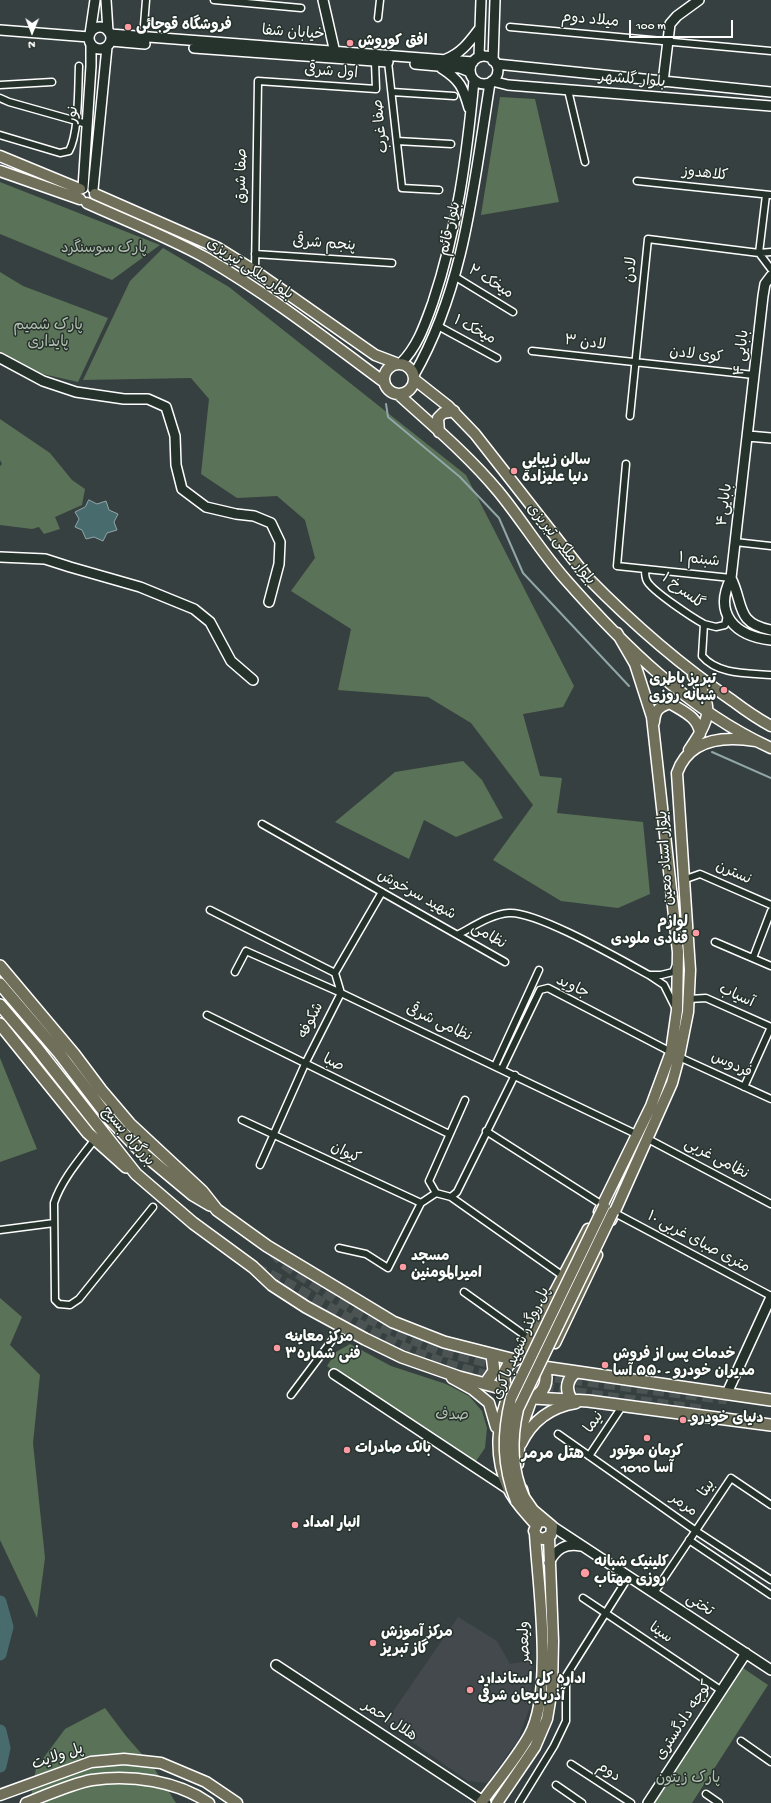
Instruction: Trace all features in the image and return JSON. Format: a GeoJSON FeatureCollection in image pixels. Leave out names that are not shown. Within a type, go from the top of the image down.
{"type":"FeatureCollection","features":[{"type":"Feature","properties":{"kind":"highway"},"geometry":{"type":"LineString","coordinates":[[0,966],[74,1054],[101,1090],[130,1124],[202,1191],[217,1210],[267,1246],[393,1322],[444,1342],[516,1360],[531,1358],[543,1366],[771,1400]]}},
{"type":"Feature","properties":{"kind":"highway","name":"بزرگراه بسیج"},"geometry":{"type":"LineString","coordinates":[[0,984],[59,1053],[108,1117],[134,1144],[193,1194],[217,1210]]}},
{"type":"Feature","properties":{"kind":"highway","name":"بزرگراه بسیج"},"geometry":{"type":"LineString","coordinates":[[0,1005],[36,1047],[136,1174],[193,1223],[253,1267],[272,1285],[342,1326],[402,1357],[509,1391]]}},
{"type":"Feature","properties":{"kind":"highway"},"geometry":{"type":"LineString","coordinates":[[0,1024],[95,1139],[118,1162],[136,1174]]}},
{"type":"Feature","properties":{"kind":"highway"},"geometry":{"type":"LineString","coordinates":[[485,1384],[494,1371],[492,1354]]}},
{"type":"Feature","properties":{"kind":"highway"},"geometry":{"type":"LineString","coordinates":[[516,1360],[506,1370],[505,1384],[509,1391],[520,1398],[571,1399],[771,1426]]}},
{"type":"Feature","properties":{"kind":"highway"},"geometry":{"type":"LineString","coordinates":[[532,1398],[543,1390],[545,1385],[546,1378],[543,1366]]}},
{"type":"Feature","properties":{"kind":"highway"},"geometry":{"type":"LineString","coordinates":[[571,1399],[567,1384],[569,1379],[576,1372]]}},
{"type":"Feature","properties":{"kind":"main road","name":"نور"},"geometry":{"type":"LineString","coordinates":[[86,194],[87,124],[91,66],[90,38],[95,0]]}},
{"type":"Feature","properties":{"kind":"main road","name":"نور"},"geometry":{"type":"LineString","coordinates":[[86,194],[109,38],[106,0]]}},
{"type":"Feature","properties":{"kind":"main road"},"geometry":{"type":"LineString","coordinates":[[323,0],[335,55]]}},
{"type":"Feature","properties":{"kind":"main road"},"geometry":{"type":"LineString","coordinates":[[481,0],[480,28],[476,60],[472,76],[482,84],[491,82],[498,71],[494,62],[495,0]]}},
{"type":"Feature","properties":{"kind":"main road"},"geometry":{"type":"LineString","coordinates":[[663,82],[668,30],[673,20],[699,0]]}},
{"type":"Feature","properties":{"kind":"main road"},"geometry":{"type":"LineString","coordinates":[[0,30],[90,38],[100,49],[109,38],[98,28],[90,38]]}},
{"type":"Feature","properties":{"kind":"main road"},"geometry":{"type":"LineString","coordinates":[[471,113],[463,88],[458,80],[440,63],[462,51],[480,28]]}},
{"type":"Feature","properties":{"kind":"main road","name":"خیابان شفا"},"geometry":{"type":"LineString","coordinates":[[109,38],[143,38],[335,55],[375,62],[440,63],[476,60]]}},
{"type":"Feature","properties":{"kind":"main road","name":"خیابان شفا"},"geometry":{"type":"LineString","coordinates":[[109,38],[440,63],[460,68],[472,76]]}},
{"type":"Feature","properties":{"kind":"main road"},"geometry":{"type":"LineString","coordinates":[[476,60],[488,57],[494,62]]}},
{"type":"Feature","properties":{"kind":"main road","name":"بلوار گلشهر"},"geometry":{"type":"LineString","coordinates":[[494,62],[663,82],[771,92]]}},
{"type":"Feature","properties":{"kind":"main road","name":"بلوار قائم"},"geometry":{"type":"LineString","coordinates":[[399,363],[412,352],[425,325],[441,278],[460,192],[471,113],[472,76]]}},
{"type":"Feature","properties":{"kind":"main road","name":"بلوار گلشهر"},"geometry":{"type":"LineString","coordinates":[[491,82],[508,85],[771,106]]}},
{"type":"Feature","properties":{"kind":"main road","name":"بلوار قائم"},"geometry":{"type":"LineString","coordinates":[[414,378],[438,326],[454,276],[470,212],[491,82]]}},
{"type":"Feature","properties":{"kind":"main road","name":"بلوار ملکى تبریزى"},"geometry":{"type":"LineString","coordinates":[[0,156],[86,194],[197,238],[255,271],[375,355],[399,363]]}},
{"type":"Feature","properties":{"kind":"main road","name":"بلوار ملکى تبریزى"},"geometry":{"type":"LineString","coordinates":[[0,171],[86,194],[168,238],[218,266],[320,335],[384,382]]}},
{"type":"Feature","properties":{"kind":"main road","name":"بابایی ۴"},"geometry":{"type":"LineString","coordinates":[[748,436],[763,296],[765,284],[771,276]]}},
{"type":"Feature","properties":{"kind":"main road"},"geometry":{"type":"LineString","coordinates":[[0,358],[43,381],[76,392],[124,399],[148,399],[166,407],[175,436],[176,465],[182,489],[206,507],[236,514],[254,516],[271,523],[280,542],[279,564],[269,602]]}},
{"type":"Feature","properties":{"kind":"main road"},"geometry":{"type":"LineString","coordinates":[[399,363],[410,367],[414,378],[411,389],[402,394],[388,390],[384,382],[385,372],[392,365],[399,363]]}},
{"type":"Feature","properties":{"kind":"main road","name":"بلوار ملکى تبریزى"},"geometry":{"type":"LineString","coordinates":[[414,378],[454,411],[475,434],[587,577],[685,667]]}},
{"type":"Feature","properties":{"kind":"main road","name":"بلوار ملکى تبریزى"},"geometry":{"type":"LineString","coordinates":[[398,394],[473,463],[493,485],[565,579],[617,633],[667,681],[710,713],[756,741]]}},
{"type":"Feature","properties":{"kind":"main road"},"geometry":{"type":"LineString","coordinates":[[439,432],[438,418],[443,413],[454,411]]}},
{"type":"Feature","properties":{"kind":"main road"},"geometry":{"type":"LineString","coordinates":[[748,436],[771,438]]}},
{"type":"Feature","properties":{"kind":"main road","name":"بابایی۴"},"geometry":{"type":"LineString","coordinates":[[727,613],[725,605],[727,587],[731,578],[748,436]]}},
{"type":"Feature","properties":{"kind":"main road"},"geometry":{"type":"LineString","coordinates":[[0,557],[45,559],[140,586],[194,610],[210,622],[231,661],[254,680]]}},
{"type":"Feature","properties":{"kind":"main road"},"geometry":{"type":"LineString","coordinates":[[731,578],[738,591],[738,603],[743,614],[750,622],[760,628],[771,630]]}},
{"type":"Feature","properties":{"kind":"main road"},"geometry":{"type":"LineString","coordinates":[[727,613],[730,620],[738,629],[750,636],[771,640]]}},
{"type":"Feature","properties":{"kind":"main road"},"geometry":{"type":"LineString","coordinates":[[617,633],[635,664],[650,712],[652,728]]}},
{"type":"Feature","properties":{"kind":"main road"},"geometry":{"type":"LineString","coordinates":[[685,667],[771,726]]}},
{"type":"Feature","properties":{"kind":"main road"},"geometry":{"type":"LineString","coordinates":[[680,765],[700,734],[706,721],[708,705],[700,686],[685,667]]}},
{"type":"Feature","properties":{"kind":"main road"},"geometry":{"type":"LineString","coordinates":[[652,728],[655,712],[661,706],[670,703],[696,720],[700,726],[700,734]]}},
{"type":"Feature","properties":{"kind":"main road","name":"بلوار استاد معین"},"geometry":{"type":"LineString","coordinates":[[613,1212],[648,1139],[672,1083],[675,1055],[678,962],[652,728]]}},
{"type":"Feature","properties":{"kind":"main road"},"geometry":{"type":"LineString","coordinates":[[680,765],[695,749],[709,741],[735,737],[756,741],[771,748]]}},
{"type":"Feature","properties":{"kind":"main road","name":"بلوار استاد معین"},"geometry":{"type":"LineString","coordinates":[[604,1206],[675,1055],[688,1012],[690,970],[677,797],[677,774],[680,765]]}},
{"type":"Feature","properties":{"kind":"main road"},"geometry":{"type":"LineString","coordinates":[[516,1360],[530,1339],[591,1224],[604,1206]]}},
{"type":"Feature","properties":{"kind":"main road","name":"پل روگذر شهید باکری"},"geometry":{"type":"LineString","coordinates":[[520,1499],[506,1471],[504,1452],[505,1431],[511,1398],[604,1206]]}},
{"type":"Feature","properties":{"kind":"main road"},"geometry":{"type":"LineString","coordinates":[[543,1366],[583,1287],[608,1232],[613,1212]]}},
{"type":"Feature","properties":{"kind":"main road","name":"پل روگذر شهید باکری"},"geometry":{"type":"LineString","coordinates":[[520,1499],[513,1458],[514,1432],[520,1401],[613,1212]]}},
{"type":"Feature","properties":{"kind":"main road"},"geometry":{"type":"LineString","coordinates":[[726,1393],[771,1296]]}},
{"type":"Feature","properties":{"kind":"main road"},"geometry":{"type":"LineString","coordinates":[[435,1368],[472,1389],[489,1403],[498,1436],[502,1472],[508,1489]]}},
{"type":"Feature","properties":{"kind":"main road"},"geometry":{"type":"LineString","coordinates":[[334,1374],[508,1489],[520,1499],[542,1526],[543,1539],[549,1538]]}},
{"type":"Feature","properties":{"kind":"main road"},"geometry":{"type":"LineString","coordinates":[[498,1436],[500,1416],[509,1391]]}},
{"type":"Feature","properties":{"kind":"main road"},"geometry":{"type":"LineString","coordinates":[[520,1499],[518,1449],[523,1419],[532,1398]]}},
{"type":"Feature","properties":{"kind":"main road"},"geometry":{"type":"LineString","coordinates":[[518,1449],[534,1423],[549,1412],[566,1404],[588,1401]]}},
{"type":"Feature","properties":{"kind":"main road","name":"ولیعصر"},"geometry":{"type":"LineString","coordinates":[[484,1802],[530,1735],[539,1710],[542,1682],[542,1526],[553,1532],[549,1538],[553,1641],[552,1689],[547,1719],[535,1747],[497,1803]]}},
{"type":"Feature","properties":{"kind":"main road","name":"تختى"},"geometry":{"type":"LineString","coordinates":[[542,1526],[583,1546],[771,1670]]}},
{"type":"Feature","properties":{"kind":"main road"},"geometry":{"type":"LineString","coordinates":[[549,1563],[559,1548],[573,1544],[583,1546]]}},
{"type":"Feature","properties":{"kind":"main road","name":"کوچه دادگستری"},"geometry":{"type":"LineString","coordinates":[[648,1803],[746,1654]]}},
{"type":"Feature","properties":{"kind":"main road","name":"هلال احمر"},"geometry":{"type":"LineString","coordinates":[[276,1665],[484,1802]]}},
{"type":"Feature","properties":{"kind":"main road","name":"پل ولایت"},"geometry":{"type":"LineString","coordinates":[[0,1795],[91,1762],[124,1760],[161,1763],[206,1782],[237,1803]]}},
{"type":"Feature","properties":{"kind":"main road"},"geometry":{"type":"LineString","coordinates":[[26,1803],[91,1780],[121,1778],[155,1781],[199,1796],[209,1803]]}},
{"type":"Feature","properties":{"kind":"street"},"geometry":{"type":"LineString","coordinates":[[143,38],[146,0]]}},
{"type":"Feature","properties":{"kind":"street"},"geometry":{"type":"LineString","coordinates":[[214,0],[301,8]]}},
{"type":"Feature","properties":{"kind":"street"},"geometry":{"type":"LineString","coordinates":[[378,18],[380,0]]}},
{"type":"Feature","properties":{"kind":"street","name":"میلاد دوم"},"geometry":{"type":"LineString","coordinates":[[510,27],[771,51]]}},
{"type":"Feature","properties":{"kind":"street","name":"اول شرقی"},"geometry":{"type":"LineString","coordinates":[[258,81],[376,89],[375,62]]}},
{"type":"Feature","properties":{"kind":"street","name":"صفا غرب"},"geometry":{"type":"LineString","coordinates":[[388,62],[402,188],[439,190]]}},
{"type":"Feature","properties":{"kind":"street"},"geometry":{"type":"LineString","coordinates":[[0,135],[64,153],[69,151],[76,122],[79,66]]}},
{"type":"Feature","properties":{"kind":"street","name":"صفا شرق"},"geometry":{"type":"LineString","coordinates":[[255,271],[258,81]]}},
{"type":"Feature","properties":{"kind":"street"},"geometry":{"type":"LineString","coordinates":[[0,85],[52,82]]}},
{"type":"Feature","properties":{"kind":"street"},"geometry":{"type":"LineString","coordinates":[[568,90],[585,162]]}},
{"type":"Feature","properties":{"kind":"street"},"geometry":{"type":"LineString","coordinates":[[392,92],[454,96]]}},
{"type":"Feature","properties":{"kind":"street"},"geometry":{"type":"LineString","coordinates":[[0,98],[76,122],[87,124]]}},
{"type":"Feature","properties":{"kind":"street"},"geometry":{"type":"LineString","coordinates":[[397,141],[451,144]]}},
{"type":"Feature","properties":{"kind":"street","name":"کلاهدوز"},"geometry":{"type":"LineString","coordinates":[[637,181],[768,195]]}},
{"type":"Feature","properties":{"kind":"street"},"geometry":{"type":"LineString","coordinates":[[768,195],[759,253],[771,269]]}},
{"type":"Feature","properties":{"kind":"street","name":"لادن"},"geometry":{"type":"LineString","coordinates":[[630,416],[648,239],[759,253]]}},
{"type":"Feature","properties":{"kind":"street"},"geometry":{"type":"LineString","coordinates":[[759,253],[771,252]]}},
{"type":"Feature","properties":{"kind":"street","name":"پنجم شرقی"},"geometry":{"type":"LineString","coordinates":[[255,254],[392,263]]}},
{"type":"Feature","properties":{"kind":"street","name":"میخک ۲"},"geometry":{"type":"LineString","coordinates":[[454,276],[513,312]]}},
{"type":"Feature","properties":{"kind":"street","name":"میخک ۱"},"geometry":{"type":"LineString","coordinates":[[438,326],[497,358]]}},
{"type":"Feature","properties":{"kind":"street","name":"لادن ۳"},"geometry":{"type":"LineString","coordinates":[[532,351],[636,363]]}},
{"type":"Feature","properties":{"kind":"street","name":"کوی لادن"},"geometry":{"type":"LineString","coordinates":[[636,363],[754,375]]}},
{"type":"Feature","properties":{"kind":"street","name":"شبنم ۱"},"geometry":{"type":"LineString","coordinates":[[626,464],[617,566],[731,578]]}},
{"type":"Feature","properties":{"kind":"street"},"geometry":{"type":"LineString","coordinates":[[735,542],[771,546]]}},
{"type":"Feature","properties":{"kind":"street","name":"گلسرخ ۱"},"geometry":{"type":"LineString","coordinates":[[645,569],[647,581],[694,618],[704,624],[702,656],[706,661],[726,670],[771,675]]}},
{"type":"Feature","properties":{"kind":"street"},"geometry":{"type":"LineString","coordinates":[[704,624],[716,627],[725,625],[727,613]]}},
{"type":"Feature","properties":{"kind":"street","name":"شهید سرخوش"},"geometry":{"type":"LineString","coordinates":[[262,824],[459,934],[495,916],[510,913],[532,917],[649,975],[664,985],[677,1010]]}},
{"type":"Feature","properties":{"kind":"street","name":"نسترن"},"geometry":{"type":"LineString","coordinates":[[683,880],[700,874],[771,905]]}},
{"type":"Feature","properties":{"kind":"street"},"geometry":{"type":"LineString","coordinates":[[210,910],[335,973],[382,892]]}},
{"type":"Feature","properties":{"kind":"street"},"geometry":{"type":"LineString","coordinates":[[753,958],[771,911]]}},
{"type":"Feature","properties":{"kind":"street","name":"نظامی"},"geometry":{"type":"LineString","coordinates":[[459,934],[505,962]]}},
{"type":"Feature","properties":{"kind":"street"},"geometry":{"type":"LineString","coordinates":[[715,942],[771,966]]}},
{"type":"Feature","properties":{"kind":"street","name":"نظامی شرقی"},"geometry":{"type":"LineString","coordinates":[[235,972],[246,951],[341,993],[496,1066],[638,1136]]}},
{"type":"Feature","properties":{"kind":"street"},"geometry":{"type":"LineString","coordinates":[[649,975],[662,975],[673,972],[678,962]]}},
{"type":"Feature","properties":{"kind":"street"},"geometry":{"type":"LineString","coordinates":[[496,1066],[539,970]]}},
{"type":"Feature","properties":{"kind":"street","name":"شکوفه"},"geometry":{"type":"LineString","coordinates":[[260,1165],[305,1064],[341,993],[335,973]]}},
{"type":"Feature","properties":{"kind":"street","name":"جاوید"},"geometry":{"type":"LineString","coordinates":[[502,1069],[540,990],[548,988],[675,1055]]}},
{"type":"Feature","properties":{"kind":"street","name":"آسیاب"},"geometry":{"type":"LineString","coordinates":[[689,999],[706,998],[771,1027]]}},
{"type":"Feature","properties":{"kind":"street","name":"صبا"},"geometry":{"type":"LineString","coordinates":[[207,1015],[449,1134]]}},
{"type":"Feature","properties":{"kind":"street"},"geometry":{"type":"LineString","coordinates":[[744,1087],[771,1027]]}},
{"type":"Feature","properties":{"kind":"street","name":"فردوس"},"geometry":{"type":"LineString","coordinates":[[675,1055],[771,1099]]}},
{"type":"Feature","properties":{"kind":"street"},"geometry":{"type":"LineString","coordinates":[[451,1197],[457,1192],[486,1131],[515,1076]]}},
{"type":"Feature","properties":{"kind":"street"},"geometry":{"type":"LineString","coordinates":[[465,1100],[429,1181],[436,1193],[451,1197],[563,1276]]}},
{"type":"Feature","properties":{"kind":"street","name":"کیوان"},"geometry":{"type":"LineString","coordinates":[[242,1120],[421,1203]]}},
{"type":"Feature","properties":{"kind":"street"},"geometry":{"type":"LineString","coordinates":[[486,1131],[604,1206]]}},
{"type":"Feature","properties":{"kind":"street"},"geometry":{"type":"LineString","coordinates":[[95,1139],[58,1190],[54,1202],[55,1300],[59,1304],[70,1305],[79,1299],[153,1207]]}},
{"type":"Feature","properties":{"kind":"street","name":"نظامی غربی"},"geometry":{"type":"LineString","coordinates":[[648,1139],[771,1204]]}},
{"type":"Feature","properties":{"kind":"street"},"geometry":{"type":"LineString","coordinates":[[339,1248],[366,1254],[388,1268],[421,1203],[436,1193]]}},
{"type":"Feature","properties":{"kind":"street","name":"۱۰ متری صبای غربی"},"geometry":{"type":"LineString","coordinates":[[613,1212],[771,1296]]}},
{"type":"Feature","properties":{"kind":"street"},"geometry":{"type":"LineString","coordinates":[[0,1230],[54,1223]]}},
{"type":"Feature","properties":{"kind":"street"},"geometry":{"type":"LineString","coordinates":[[464,1292],[530,1339]]}},
{"type":"Feature","properties":{"kind":"street"},"geometry":{"type":"LineString","coordinates":[[291,1395],[342,1326]]}},
{"type":"Feature","properties":{"kind":"street","name":"نیما"},"geometry":{"type":"LineString","coordinates":[[589,1456],[624,1405]]}},
{"type":"Feature","properties":{"kind":"street","name":"مرمر"},"geometry":{"type":"LineString","coordinates":[[558,1434],[696,1531],[771,1580]]}},
{"type":"Feature","properties":{"kind":"street","name":"بیتا"},"geometry":{"type":"LineString","coordinates":[[654,1593],[731,1478],[771,1505]]}},
{"type":"Feature","properties":{"kind":"street"},"geometry":{"type":"LineString","coordinates":[[689,1540],[771,1595]]}},
{"type":"Feature","properties":{"kind":"street"},"geometry":{"type":"LineString","coordinates":[[519,1803],[554,1746],[566,1721],[566,1676],[629,1576]]}},
{"type":"Feature","properties":{"kind":"street","name":"سینا"},"geometry":{"type":"LineString","coordinates":[[583,1598],[722,1691]]}},
{"type":"Feature","properties":{"kind":"street"},"geometry":{"type":"LineString","coordinates":[[741,1741],[771,1762]]}},
{"type":"Feature","properties":{"kind":"street","name":"دوم"},"geometry":{"type":"LineString","coordinates":[[570,1764],[631,1803]]}},
{"type":"Feature","properties":{"kind":"street"},"geometry":{"type":"LineString","coordinates":[[556,1786],[582,1803]]}},
{"type":"Feature","properties":{"kind":"street"},"geometry":{"type":"LineString","coordinates":[[706,1794],[719,1803]]}},
{"type":"Feature","properties":{"kind":"shaded area","name":"اداره کل استاندارد آذربایجان شرقی"},"geometry":{"type":"Polygon","coordinates":[[[458,1617],[497,1641],[510,1664],[532,1660],[531,1704],[518,1740],[487,1783],[468,1781],[385,1723],[458,1617]]]}},
{"type":"Feature","properties":{"kind":"green space"},"geometry":{"type":"Polygon","coordinates":[[[500,97],[535,99],[559,202],[481,215],[500,97]]]}},
{"type":"Feature","properties":{"kind":"green space","name":"پارک سوسنگرد"},"geometry":{"type":"Polygon","coordinates":[[[0,182],[160,245],[112,280],[0,234],[0,182]]]}},
{"type":"Feature","properties":{"kind":"green space"},"geometry":{"type":"Polygon","coordinates":[[[163,248],[229,287],[466,475],[574,686],[563,707],[523,714],[540,776],[562,778],[557,813],[643,822],[650,894],[618,908],[561,901],[493,860],[533,805],[471,723],[428,697],[338,690],[351,629],[291,591],[315,558],[305,520],[277,496],[237,498],[201,474],[209,399],[191,378],[83,380],[130,281],[163,248]]]}},
{"type":"Feature","properties":{"kind":"green space","name":"پارک شمیم پایداری"},"geometry":{"type":"Polygon","coordinates":[[[0,272],[23,286],[108,318],[78,382],[34,372],[0,353],[0,272]]]}},
{"type":"Feature","properties":{"kind":"green space"},"geometry":{"type":"Polygon","coordinates":[[[0,419],[50,453],[72,480],[85,489],[82,505],[55,517],[60,529],[44,534],[39,527],[32,529],[0,525],[0,466],[2,464],[0,460],[0,419]]]}},
{"type":"Feature","properties":{"kind":"green space"},"geometry":{"type":"Polygon","coordinates":[[[463,761],[482,780],[503,818],[456,837],[424,820],[409,859],[335,822],[395,772],[463,761]]]}},
{"type":"Feature","properties":{"kind":"green space"},"geometry":{"type":"Polygon","coordinates":[[[0,1058],[37,1149],[0,1162],[0,1058]]]}},
{"type":"Feature","properties":{"kind":"green space"},"geometry":{"type":"Polygon","coordinates":[[[0,1298],[22,1317],[10,1345],[40,1375],[33,1443],[45,1558],[37,1618],[0,1540],[0,1298]]]}},
{"type":"Feature","properties":{"kind":"green space","name":"صدف"},"geometry":{"type":"Polygon","coordinates":[[[350,1344],[391,1366],[446,1384],[469,1396],[482,1411],[487,1428],[485,1448],[474,1464],[327,1366],[336,1352],[350,1344]]]}},
{"type":"Feature","properties":{"kind":"green space","name":"پارک زیتون"},"geometry":{"type":"Polygon","coordinates":[[[743,1668],[768,1685],[692,1803],[655,1803],[743,1668]]]}},
{"type":"Feature","properties":{"kind":"green space"},"geometry":{"type":"Polygon","coordinates":[[[105,1708],[126,1736],[154,1768],[176,1803],[30,1803],[36,1768],[65,1729],[105,1708]]]}},
{"type":"Feature","properties":{"kind":"water"},"geometry":{"type":"Polygon","coordinates":[[[89,500],[97,504],[106,501],[109,510],[118,514],[114,522],[117,530],[107,533],[103,541],[94,537],[86,539],[82,530],[75,527],[79,519],[75,512],[85,507],[89,500]]]}},
{"type":"Feature","properties":{"kind":"waterway"},"geometry":{"type":"LineString","coordinates":[[386,404],[388,417],[460,477],[499,518],[523,573],[629,686]]}},
{"type":"Feature","properties":{"kind":"waterway"},"geometry":{"type":"LineString","coordinates":[[712,752],[771,778]]}},
{"type":"Feature","properties":{"kind":"waterway"},"geometry":{"type":"LineString","coordinates":[[0,1602],[7,1627],[0,1654]]}},
{"type":"Feature","properties":{"kind":"waterway"},"geometry":{"type":"LineString","coordinates":[[0,1731],[4,1748],[0,1766]]}},
{"type":"Feature","properties":{"kind":"tunnel"},"geometry":{"type":"LineString","coordinates":[[273,1252],[286,1265],[337,1300],[388,1329],[438,1350],[540,1375],[727,1399]]}},
{"type":"Feature","properties":{"kind":"tunnel"},"geometry":{"type":"LineString","coordinates":[[255,1268],[297,1289],[398,1345],[454,1366],[524,1384],[706,1411]]}},
{"type":"Feature","properties":{"kind":"place","name":"فروشگاه قوجائی"},"geometry":{"type":"Point","coordinates":[128,27]}},
{"type":"Feature","properties":{"kind":"place","name":"افق کوروش"},"geometry":{"type":"Point","coordinates":[350,43]}},
{"type":"Feature","properties":{"kind":"place","name":"سالن زيبايي دنيا عليزاده"},"geometry":{"type":"Point","coordinates":[514,471]}},
{"type":"Feature","properties":{"kind":"place","name":"تبریز باطری شبانه روزی"},"geometry":{"type":"Point","coordinates":[724,690]}},
{"type":"Feature","properties":{"kind":"place","name":"لوازم قنادی ملودی"},"geometry":{"type":"Point","coordinates":[696,933]}},
{"type":"Feature","properties":{"kind":"place","name":"مسجد امیرالمومنین"},"geometry":{"type":"Point","coordinates":[403,1267]}},
{"type":"Feature","properties":{"kind":"place","name":"مرکز معاینه فنی شماره۳"},"geometry":{"type":"Point","coordinates":[277,1348]}},
{"type":"Feature","properties":{"kind":"place","name":"خدمات پس از فروش مدیران خودرو - ۵۵۰ آسا"},"geometry":{"type":"Point","coordinates":[605,1365]}},
{"type":"Feature","properties":{"kind":"place","name":"دنیای خودرو"},"geometry":{"type":"Point","coordinates":[683,1420]}},
{"type":"Feature","properties":{"kind":"place","name":"کرمان موتور 1010 آسا"},"geometry":{"type":"Point","coordinates":[647,1438]}},
{"type":"Feature","properties":{"kind":"place","name":"بانک صادرات"},"geometry":{"type":"Point","coordinates":[347,1450]}},
{"type":"Feature","properties":{"kind":"place","name":"انبار امداد"},"geometry":{"type":"Point","coordinates":[295,1525]}},
{"type":"Feature","properties":{"kind":"place","name":"کلینیک شبانه روزی مهتاب"},"geometry":{"type":"Point","coordinates":[585,1573]}},
{"type":"Feature","properties":{"kind":"place","name":"مرکز آموزش گاز تبریز"},"geometry":{"type":"Point","coordinates":[373,1643]}},
{"type":"Feature","properties":{"kind":"place","name":"اداره کل استاندارد آذربایجان شرقی"},"geometry":{"type":"Point","coordinates":[470,1690]}},
{"type":"Feature","properties":{"kind":"district","name":"هتل مرمر"},"geometry":{"type":"Point","coordinates":[553,1456]}}]}
